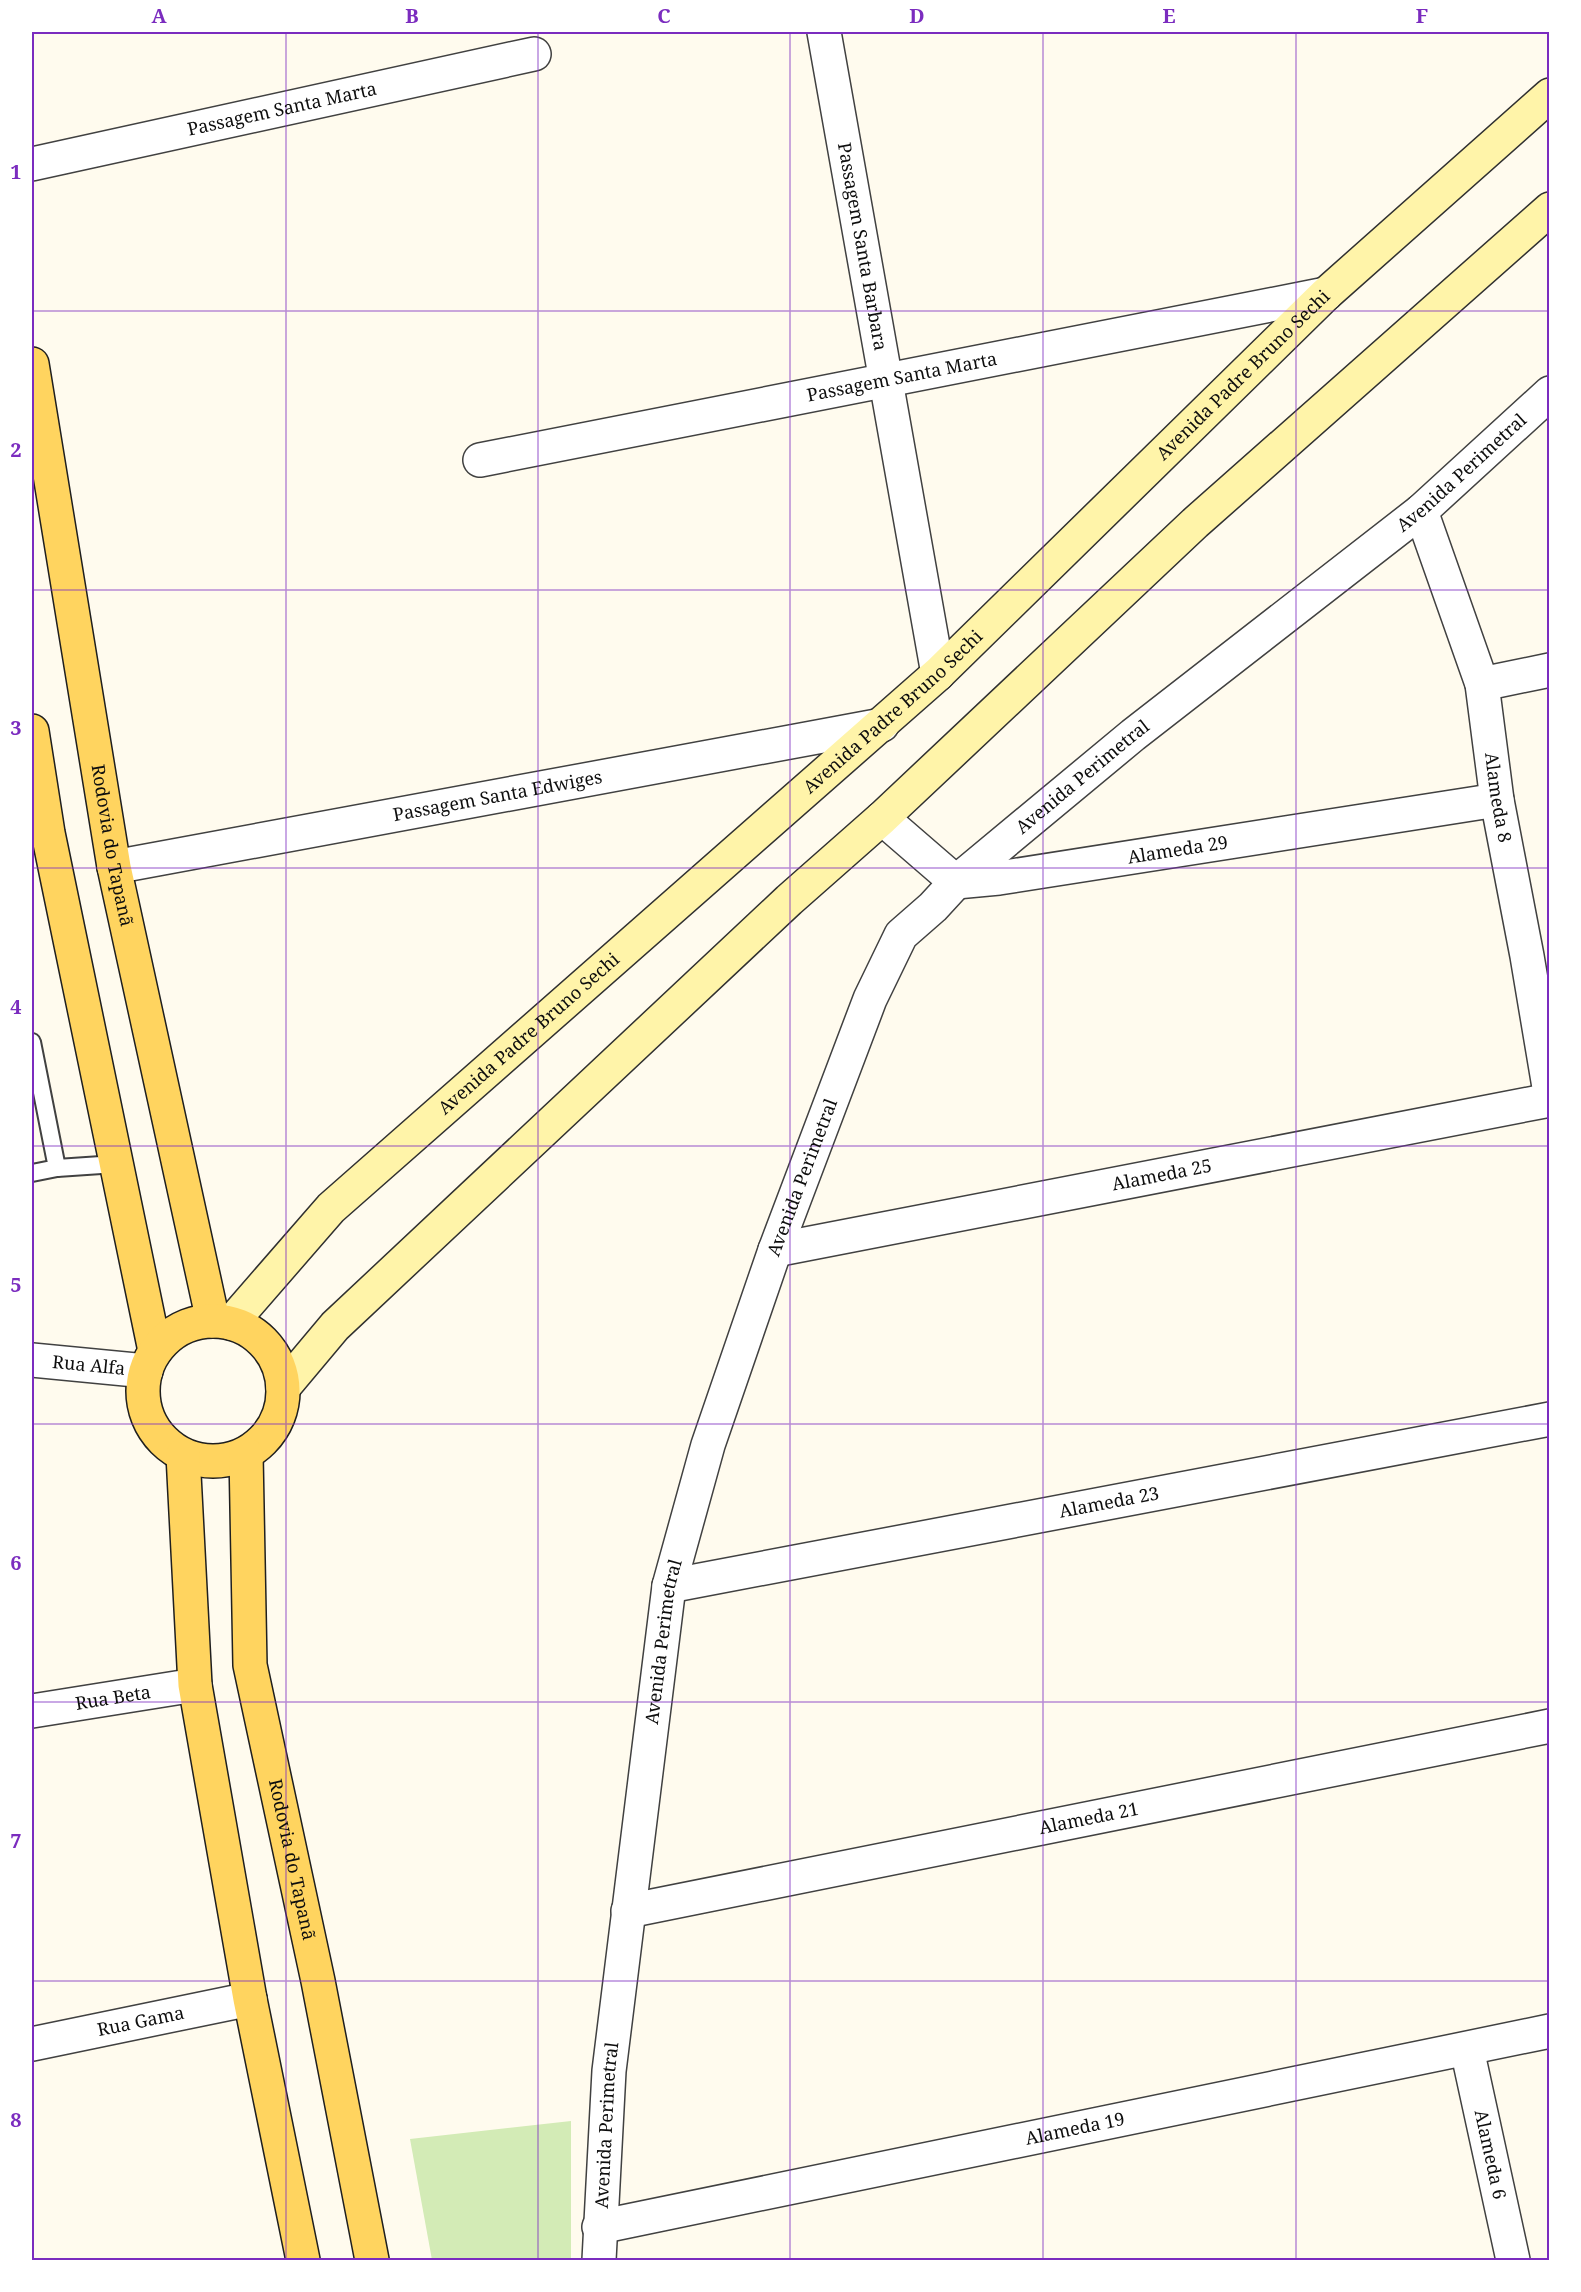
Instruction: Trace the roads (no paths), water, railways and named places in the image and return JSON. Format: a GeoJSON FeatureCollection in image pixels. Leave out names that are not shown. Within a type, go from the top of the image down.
{"type":"FeatureCollection","features":[{"type":"Feature","properties":{"kind":"main road","name":"Avenida Padre Bruno Sechi"},"geometry":{"type":"LineString","coordinates":[[222,1322],[331,1208],[882,726],[1326,294],[1550,95]]}},
{"type":"Feature","properties":{"kind":"main road"},"geometry":{"type":"LineString","coordinates":[[283,1388],[334,1326],[789,900],[882,818],[1195,523],[1550,209]]}},
{"type":"Feature","properties":{"kind":"main road","name":"Rodovia do Tapanã"},"geometry":{"type":"LineString","coordinates":[[32,364],[114,867],[222,1322]]}},
{"type":"Feature","properties":{"kind":"main road"},"geometry":{"type":"LineString","coordinates":[[32,731],[48,833],[116,1164],[151,1360]]}},
{"type":"Feature","properties":{"kind":"main road"},"geometry":{"type":"LineString","coordinates":[[222,1322],[241,1327],[262,1342],[278,1362],[283,1388],[282,1408],[274,1426],[261,1442],[246,1454],[231,1460],[214,1462],[183,1455],[167,1443],[154,1429],[146,1410],[143,1391],[151,1360],[171,1334],[194,1323],[222,1322]]}},
{"type":"Feature","properties":{"kind":"main road","name":"Rodovia do Tapanã"},"geometry":{"type":"LineString","coordinates":[[246,1454],[250,1665],[318,1981],[372,2260]]}},
{"type":"Feature","properties":{"kind":"main road"},"geometry":{"type":"LineString","coordinates":[[183,1455],[195,1685],[250,1999],[303,2260]]}},
{"type":"Feature","properties":{"kind":"street","name":"Passagem Santa Barbara"},"geometry":{"type":"LineString","coordinates":[[824,32],[938,674]]}},
{"type":"Feature","properties":{"kind":"street","name":"Passagem Santa Marta"},"geometry":{"type":"LineString","coordinates":[[32,164],[534,54]]}},
{"type":"Feature","properties":{"kind":"street","name":"Passagem Santa Marta"},"geometry":{"type":"LineString","coordinates":[[480,460],[1326,294]]}},
{"type":"Feature","properties":{"kind":"street","name":"Avenida Perimetral"},"geometry":{"type":"LineString","coordinates":[[599,2260],[609,2071],[669,1586],[708,1445],[775,1250],[870,999],[901,935],[933,907],[956,882],[1133,735],[1421,512],[1550,393]]}},
{"type":"Feature","properties":{"kind":"street","name":"Alameda 8"},"geometry":{"type":"LineString","coordinates":[[1421,512],[1482,684],[1497,800],[1538,954],[1550,1093]]}},
{"type":"Feature","properties":{"kind":"street"},"geometry":{"type":"LineString","coordinates":[[1482,684],[1550,670]]}},
{"type":"Feature","properties":{"kind":"street","name":"Passagem Santa Edwiges"},"geometry":{"type":"LineString","coordinates":[[114,867],[882,726]]}},
{"type":"Feature","properties":{"kind":"street","name":"Alameda 29"},"geometry":{"type":"LineString","coordinates":[[956,882],[999,878],[1497,800]]}},
{"type":"Feature","properties":{"kind":"street"},"geometry":{"type":"LineString","coordinates":[[882,818],[956,882]]}},
{"type":"Feature","properties":{"kind":"street","name":"Alameda 25"},"geometry":{"type":"LineString","coordinates":[[775,1250],[1550,1100]]}},
{"type":"Feature","properties":{"kind":"street","name":"Rua Alfa"},"geometry":{"type":"LineString","coordinates":[[32,1360],[151,1360]]}},
{"type":"Feature","properties":{"kind":"street","name":"Alameda 23"},"geometry":{"type":"LineString","coordinates":[[669,1586],[1550,1419]]}},
{"type":"Feature","properties":{"kind":"street","name":"Rua Beta"},"geometry":{"type":"LineString","coordinates":[[32,1711],[195,1685]]}},
{"type":"Feature","properties":{"kind":"street","name":"Alameda 21"},"geometry":{"type":"LineString","coordinates":[[628,1911],[1550,1726]]}},
{"type":"Feature","properties":{"kind":"street","name":"Rua Gama"},"geometry":{"type":"LineString","coordinates":[[32,2044],[250,1999]]}},
{"type":"Feature","properties":{"kind":"street","name":"Alameda 19"},"geometry":{"type":"LineString","coordinates":[[599,2227],[1550,2031]]}},
{"type":"Feature","properties":{"kind":"street","name":"Alameda 6"},"geometry":{"type":"LineString","coordinates":[[1467,2049],[1513,2260]]}},
{"type":"Feature","properties":{"kind":"lane"},"geometry":{"type":"LineString","coordinates":[[32,1042],[57,1168]]}},
{"type":"Feature","properties":{"kind":"lane"},"geometry":{"type":"LineString","coordinates":[[32,1173],[57,1168],[116,1164]]}}]}
